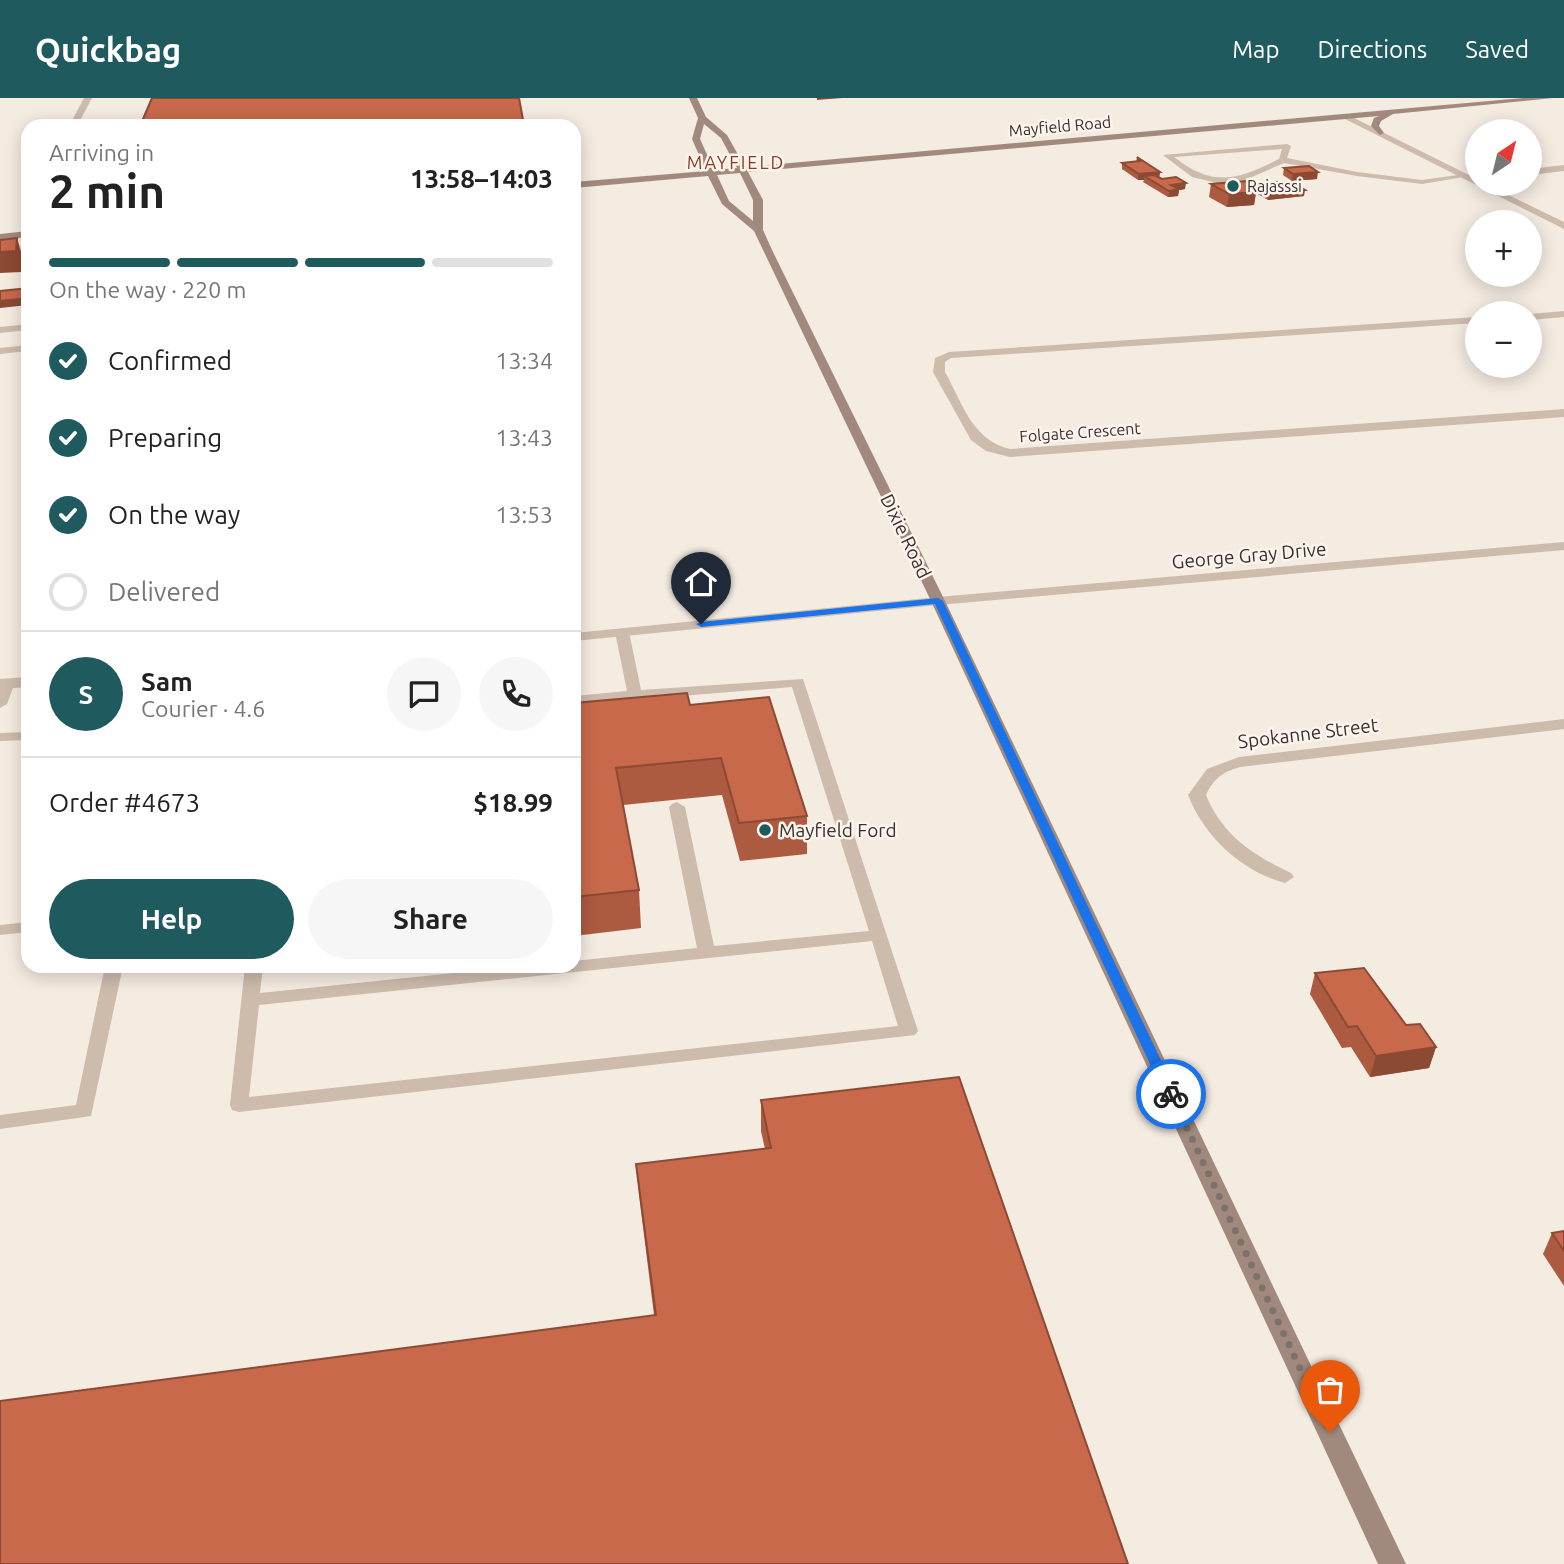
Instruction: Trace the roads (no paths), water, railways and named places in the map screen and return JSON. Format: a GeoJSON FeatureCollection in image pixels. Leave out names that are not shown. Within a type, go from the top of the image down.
{"type":"FeatureCollection","features":[{"type":"Feature","properties":{"kind":"main road","name":"Dixie Road"},"geometry":{"type":"LineString","coordinates":[[693,98],[702,118],[724,137],[744,170],[758,200],[758,230]]}},
{"type":"Feature","properties":{"kind":"main road"},"geometry":{"type":"LineString","coordinates":[[1241,115],[1442,98]]}},
{"type":"Feature","properties":{"kind":"main road","name":"Mayfield Road"},"geometry":{"type":"LineString","coordinates":[[581,184],[1549,98]]}},
{"type":"Feature","properties":{"kind":"main road"},"geometry":{"type":"LineString","coordinates":[[1347,107],[1348,117]]}},
{"type":"Feature","properties":{"kind":"main road"},"geometry":{"type":"LineString","coordinates":[[1380,133],[1375,126],[1377,120],[1390,113]]}},
{"type":"Feature","properties":{"kind":"main road","name":"Dixie Road"},"geometry":{"type":"LineString","coordinates":[[702,118],[696,139],[711,173],[725,202],[758,230],[938,601],[1392,1564]]}},
{"type":"Feature","properties":{"kind":"main road"},"geometry":{"type":"LineString","coordinates":[[693,163],[749,159]]}},
{"type":"Feature","properties":{"kind":"main road"},"geometry":{"type":"LineString","coordinates":[[653,167],[666,166]]}},
{"type":"Feature","properties":{"kind":"main road"},"geometry":{"type":"LineString","coordinates":[[613,171],[626,169]]}},
{"type":"Feature","properties":{"kind":"main road"},"geometry":{"type":"LineString","coordinates":[[0,237],[21,235]]}},
{"type":"Feature","properties":{"kind":"street"},"geometry":{"type":"LineString","coordinates":[[1348,117],[1465,175]]}},
{"type":"Feature","properties":{"kind":"street"},"geometry":{"type":"LineString","coordinates":[[1542,171],[1564,168]]}},
{"type":"Feature","properties":{"kind":"street"},"geometry":{"type":"LineString","coordinates":[[1507,196],[1564,226]]}},
{"type":"Feature","properties":{"kind":"street"},"geometry":{"type":"LineString","coordinates":[[1542,316],[1564,314]]}},
{"type":"Feature","properties":{"kind":"street","name":"Folgate Crescent"},"geometry":{"type":"LineString","coordinates":[[1465,321],[949,355],[939,360],[939,372],[975,437],[990,448],[1010,453],[1564,413]]}},
{"type":"Feature","properties":{"kind":"street","name":"George Gray Drive"},"geometry":{"type":"LineString","coordinates":[[581,636],[938,601],[1564,546]]}},
{"type":"Feature","properties":{"kind":"street","name":"Spokanne Street"},"geometry":{"type":"LineString","coordinates":[[1285,877],[1236,852],[1205,819],[1197,794],[1204,779],[1214,769],[1239,762],[1564,724]]}},
{"type":"Feature","properties":{"kind":"lane"},"geometry":{"type":"LineString","coordinates":[[77,119],[88,98]]}},
{"type":"Feature","properties":{"kind":"lane"},"geometry":{"type":"LineString","coordinates":[[1283,160],[1287,146],[1167,155],[1195,176],[1215,180],[1251,177],[1283,160],[1357,174],[1422,182],[1465,180]]}},
{"type":"Feature","properties":{"kind":"lane"},"geometry":{"type":"LineString","coordinates":[[0,330],[21,328]]}},
{"type":"Feature","properties":{"kind":"lane"},"geometry":{"type":"LineString","coordinates":[[0,351],[21,349]]}},
{"type":"Feature","properties":{"kind":"lane"},"geometry":{"type":"LineString","coordinates":[[622,632],[639,716]]}},
{"type":"Feature","properties":{"kind":"lane"},"geometry":{"type":"LineString","coordinates":[[253,973],[239,1105],[909,1031],[798,682],[581,699]]}},
{"type":"Feature","properties":{"kind":"lane"},"geometry":{"type":"LineString","coordinates":[[0,704],[4,684]]}},
{"type":"Feature","properties":{"kind":"lane"},"geometry":{"type":"LineString","coordinates":[[0,737],[21,736]]}},
{"type":"Feature","properties":{"kind":"lane"},"geometry":{"type":"LineString","coordinates":[[677,807],[707,953]]}},
{"type":"Feature","properties":{"kind":"lane"},"geometry":{"type":"LineString","coordinates":[[0,930],[21,928]]}},
{"type":"Feature","properties":{"kind":"lane"},"geometry":{"type":"LineString","coordinates":[[581,966],[879,936]]}},
{"type":"Feature","properties":{"kind":"lane"},"geometry":{"type":"LineString","coordinates":[[0,1122],[84,1111],[113,973]]}},
{"type":"Feature","properties":{"kind":"lane"},"geometry":{"type":"LineString","coordinates":[[250,999],[508,973]]}},
{"type":"Feature","properties":{"kind":"place","name":"Rajasssi"},"geometry":{"type":"Point","coordinates":[1233,186]}},
{"type":"Feature","properties":{"kind":"place","name":"Mayfield Ford"},"geometry":{"type":"Point","coordinates":[765,830]}},
{"type":"Feature","properties":{"kind":"district","name":"MAYFIELD"},"geometry":{"type":"Point","coordinates":[736,163]}}]}
